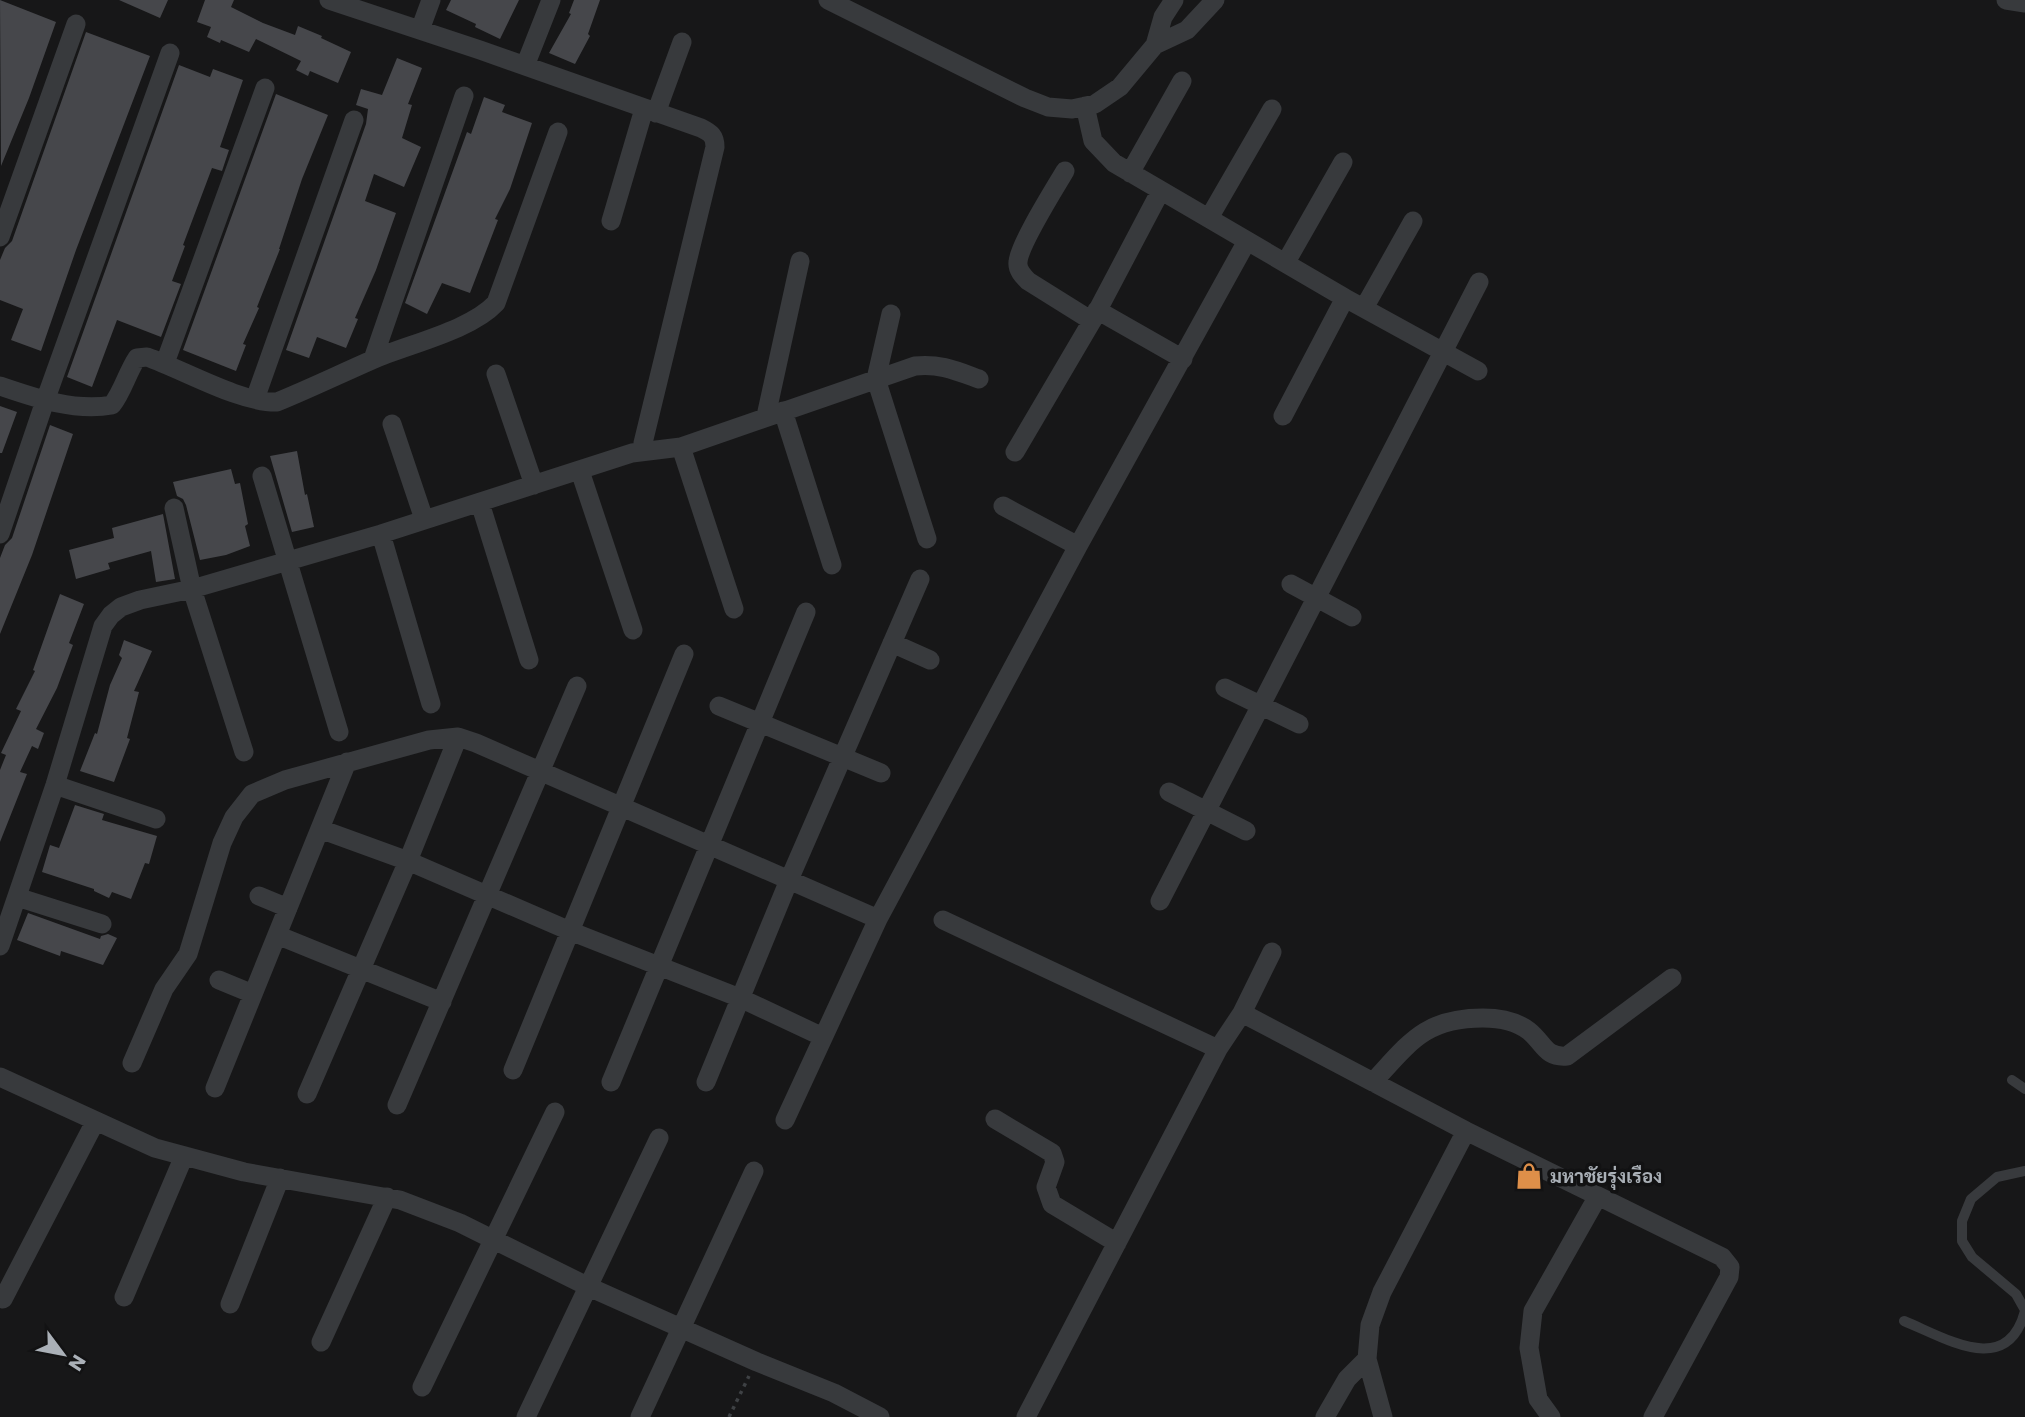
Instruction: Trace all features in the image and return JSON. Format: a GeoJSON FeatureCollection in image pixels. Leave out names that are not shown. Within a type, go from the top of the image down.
{"type":"FeatureCollection","features":[{"type":"Feature","properties":{"kind":"street"},"geometry":{"type":"LineString","coordinates":[[329,0],[709,132],[715,139],[643,443],[644,450]]}},
{"type":"Feature","properties":{"kind":"street"},"geometry":{"type":"LineString","coordinates":[[421,30],[431,0]]}},
{"type":"Feature","properties":{"kind":"street"},"geometry":{"type":"LineString","coordinates":[[525,66],[551,0]]}},
{"type":"Feature","properties":{"kind":"street"},"geometry":{"type":"LineString","coordinates":[[828,0],[1036,103],[1072,109],[1095,104],[1120,87],[1155,45],[1196,23],[1215,0]]}},
{"type":"Feature","properties":{"kind":"street"},"geometry":{"type":"LineString","coordinates":[[2006,0],[2025,3]]}},
{"type":"Feature","properties":{"kind":"street"},"geometry":{"type":"LineString","coordinates":[[1155,45],[1163,17],[1173,1]]}},
{"type":"Feature","properties":{"kind":"street"},"geometry":{"type":"LineString","coordinates":[[0,237],[76,24]]}},
{"type":"Feature","properties":{"kind":"street"},"geometry":{"type":"LineString","coordinates":[[611,221],[650,111],[682,41]]}},
{"type":"Feature","properties":{"kind":"street"},"geometry":{"type":"LineString","coordinates":[[0,534],[170,53]]}},
{"type":"Feature","properties":{"kind":"street"},"geometry":{"type":"LineString","coordinates":[[1130,173],[1182,81]]}},
{"type":"Feature","properties":{"kind":"street"},"geometry":{"type":"LineString","coordinates":[[165,363],[265,88]]}},
{"type":"Feature","properties":{"kind":"street"},"geometry":{"type":"LineString","coordinates":[[373,359],[464,96]]}},
{"type":"Feature","properties":{"kind":"street"},"geometry":{"type":"LineString","coordinates":[[1085,106],[1093,141],[1114,163],[1364,309],[1479,371]]}},
{"type":"Feature","properties":{"kind":"street"},"geometry":{"type":"LineString","coordinates":[[1209,218],[1272,109]]}},
{"type":"Feature","properties":{"kind":"street"},"geometry":{"type":"LineString","coordinates":[[255,399],[354,120]]}},
{"type":"Feature","properties":{"kind":"street"},"geometry":{"type":"LineString","coordinates":[[0,386],[45,401],[102,407],[112,405],[119,396],[137,358],[148,357],[222,388],[264,402],[277,402],[373,359],[471,321],[487,313],[496,303],[558,132]]}},
{"type":"Feature","properties":{"kind":"street"},"geometry":{"type":"LineString","coordinates":[[1286,262],[1343,162]]}},
{"type":"Feature","properties":{"kind":"street"},"geometry":{"type":"LineString","coordinates":[[1065,171],[1024,244],[1018,262],[1020,273],[1028,281],[1183,359]]}},
{"type":"Feature","properties":{"kind":"street"},"geometry":{"type":"LineString","coordinates":[[1015,452],[1095,316],[1160,192]]}},
{"type":"Feature","properties":{"kind":"street"},"geometry":{"type":"LineString","coordinates":[[1364,309],[1413,221]]}},
{"type":"Feature","properties":{"kind":"street"},"geometry":{"type":"LineString","coordinates":[[785,1121],[878,919],[1078,546],[1247,241]]}},
{"type":"Feature","properties":{"kind":"street"},"geometry":{"type":"LineString","coordinates":[[800,261],[775,413],[832,565]]}},
{"type":"Feature","properties":{"kind":"street"},"geometry":{"type":"LineString","coordinates":[[1160,901],[1479,282]]}},
{"type":"Feature","properties":{"kind":"street"},"geometry":{"type":"LineString","coordinates":[[1283,416],[1345,298]]}},
{"type":"Feature","properties":{"kind":"street"},"geometry":{"type":"LineString","coordinates":[[891,314],[876,379],[927,539]]}},
{"type":"Feature","properties":{"kind":"street"},"geometry":{"type":"LineString","coordinates":[[0,946],[55,785],[103,626],[121,607],[381,534],[644,450],[681,447],[915,366],[930,364],[946,367],[979,379]]}},
{"type":"Feature","properties":{"kind":"street"},"geometry":{"type":"LineString","coordinates":[[496,374],[534,485]]}},
{"type":"Feature","properties":{"kind":"street"},"geometry":{"type":"LineString","coordinates":[[392,424],[424,519]]}},
{"type":"Feature","properties":{"kind":"street"},"geometry":{"type":"LineString","coordinates":[[681,447],[734,609]]}},
{"type":"Feature","properties":{"kind":"street"},"geometry":{"type":"LineString","coordinates":[[580,471],[633,630]]}},
{"type":"Feature","properties":{"kind":"street"},"geometry":{"type":"LineString","coordinates":[[262,476],[339,732]]}},
{"type":"Feature","properties":{"kind":"street"},"geometry":{"type":"LineString","coordinates":[[480,503],[529,660]]}},
{"type":"Feature","properties":{"kind":"street"},"geometry":{"type":"LineString","coordinates":[[1003,506],[1078,546]]}},
{"type":"Feature","properties":{"kind":"street"},"geometry":{"type":"LineString","coordinates":[[174,508],[192,589],[244,752]]}},
{"type":"Feature","properties":{"kind":"street"},"geometry":{"type":"LineString","coordinates":[[381,534],[431,704]]}},
{"type":"Feature","properties":{"kind":"street"},"geometry":{"type":"LineString","coordinates":[[706,1082],[789,880],[920,579]]}},
{"type":"Feature","properties":{"kind":"street"},"geometry":{"type":"LineString","coordinates":[[1291,584],[1352,617]]}},
{"type":"Feature","properties":{"kind":"street"},"geometry":{"type":"LineString","coordinates":[[611,1082],[806,612]]}},
{"type":"Feature","properties":{"kind":"street"},"geometry":{"type":"LineString","coordinates":[[892,643],[930,660]]}},
{"type":"Feature","properties":{"kind":"street"},"geometry":{"type":"LineString","coordinates":[[513,1070],[684,654]]}},
{"type":"Feature","properties":{"kind":"street"},"geometry":{"type":"LineString","coordinates":[[397,1105],[577,686]]}},
{"type":"Feature","properties":{"kind":"street"},"geometry":{"type":"LineString","coordinates":[[1225,688],[1298,724]]}},
{"type":"Feature","properties":{"kind":"street"},"geometry":{"type":"LineString","coordinates":[[719,706],[881,773]]}},
{"type":"Feature","properties":{"kind":"street"},"geometry":{"type":"LineString","coordinates":[[132,1063],[164,989],[188,954],[222,843],[234,817],[252,793],[285,780],[429,740],[458,737],[878,919]]}},
{"type":"Feature","properties":{"kind":"street"},"geometry":{"type":"LineString","coordinates":[[307,1094],[408,861],[458,737]]}},
{"type":"Feature","properties":{"kind":"street"},"geometry":{"type":"LineString","coordinates":[[215,1088],[347,762]]}},
{"type":"Feature","properties":{"kind":"street"},"geometry":{"type":"LineString","coordinates":[[55,785],[156,819]]}},
{"type":"Feature","properties":{"kind":"street"},"geometry":{"type":"LineString","coordinates":[[1170,792],[1245,831]]}},
{"type":"Feature","properties":{"kind":"street"},"geometry":{"type":"LineString","coordinates":[[320,829],[408,861],[570,931],[740,998],[823,1037]]}},
{"type":"Feature","properties":{"kind":"street"},"geometry":{"type":"LineString","coordinates":[[259,896],[288,908]]}},
{"type":"Feature","properties":{"kind":"street"},"geometry":{"type":"LineString","coordinates":[[18,897],[102,924]]}},
{"type":"Feature","properties":{"kind":"street"},"geometry":{"type":"LineString","coordinates":[[943,920],[1218,1049]]}},
{"type":"Feature","properties":{"kind":"street"},"geometry":{"type":"LineString","coordinates":[[277,935],[442,1002]]}},
{"type":"Feature","properties":{"kind":"street"},"geometry":{"type":"LineString","coordinates":[[1026,1417],[1218,1049],[1242,1013],[1272,952]]}},
{"type":"Feature","properties":{"kind":"street"},"geometry":{"type":"LineString","coordinates":[[1373,1082],[1413,1039],[1428,1028],[1459,1018],[1494,1018],[1517,1023],[1531,1032],[1548,1052],[1557,1057],[1567,1056],[1672,978]]}},
{"type":"Feature","properties":{"kind":"street"},"geometry":{"type":"LineString","coordinates":[[219,980],[253,994]]}},
{"type":"Feature","properties":{"kind":"street"},"geometry":{"type":"LineString","coordinates":[[1242,1013],[1466,1131],[1722,1257],[1730,1267],[1729,1277],[1653,1417]]}},
{"type":"Feature","properties":{"kind":"street"},"geometry":{"type":"LineString","coordinates":[[1,1082],[155,1148],[244,1172],[400,1200],[460,1223],[589,1287],[757,1362],[834,1393],[880,1417]]}},
{"type":"Feature","properties":{"kind":"street"},"geometry":{"type":"LineString","coordinates":[[422,1387],[555,1112]]}},
{"type":"Feature","properties":{"kind":"street"},"geometry":{"type":"LineString","coordinates":[[995,1119],[1052,1153],[1055,1162],[1045,1187],[1052,1204],[1117,1243]]}},
{"type":"Feature","properties":{"kind":"street"},"geometry":{"type":"LineString","coordinates":[[3,1299],[95,1122]]}},
{"type":"Feature","properties":{"kind":"street"},"geometry":{"type":"LineString","coordinates":[[1383,1417],[1367,1359],[1370,1325],[1382,1292],[1466,1131]]}},
{"type":"Feature","properties":{"kind":"street"},"geometry":{"type":"LineString","coordinates":[[526,1417],[659,1138]]}},
{"type":"Feature","properties":{"kind":"street"},"geometry":{"type":"LineString","coordinates":[[124,1297],[184,1156]]}},
{"type":"Feature","properties":{"kind":"street"},"geometry":{"type":"LineString","coordinates":[[640,1417],[754,1171]]}},
{"type":"Feature","properties":{"kind":"street"},"geometry":{"type":"LineString","coordinates":[[229,1304],[280,1178]]}},
{"type":"Feature","properties":{"kind":"street"},"geometry":{"type":"LineString","coordinates":[[1551,1417],[1538,1399],[1528,1348],[1533,1311],[1598,1196]]}},
{"type":"Feature","properties":{"kind":"street"},"geometry":{"type":"LineString","coordinates":[[321,1342],[387,1197]]}},
{"type":"Feature","properties":{"kind":"street"},"geometry":{"type":"LineString","coordinates":[[1325,1417],[1347,1379],[1367,1359]]}},
{"type":"Feature","properties":{"kind":"lane"},"geometry":{"type":"LineString","coordinates":[[2012,1080],[2025,1089]]}},
{"type":"Feature","properties":{"kind":"lane"},"geometry":{"type":"LineString","coordinates":[[1904,1321],[1973,1349],[1996,1349],[2009,1340],[2022,1324],[2025,1311],[2020,1291],[1972,1257],[1962,1241],[1962,1221],[1971,1199],[1997,1177],[2025,1171]]}},
{"type":"Feature","properties":{"kind":"path"},"geometry":{"type":"LineString","coordinates":[[729,1417],[757,1362]]}},
{"type":"Feature","properties":{"kind":"building"},"geometry":{"type":"Polygon","coordinates":[[[0,0],[56,22],[1,166],[0,0]]]}},
{"type":"Feature","properties":{"kind":"building"},"geometry":{"type":"Polygon","coordinates":[[[119,0],[168,0],[160,18],[119,0]]]}},
{"type":"Feature","properties":{"kind":"building"},"geometry":{"type":"Polygon","coordinates":[[[205,0],[234,0],[231,7],[263,23],[295,35],[298,26],[351,52],[338,83],[310,71],[308,76],[296,70],[301,61],[256,39],[249,52],[207,37],[211,27],[197,22],[205,0]]]}},
{"type":"Feature","properties":{"kind":"building"},"geometry":{"type":"Polygon","coordinates":[[[451,0],[519,0],[500,39],[446,10],[451,0]]]}},
{"type":"Feature","properties":{"kind":"building"},"geometry":{"type":"Polygon","coordinates":[[[574,0],[600,0],[588,34],[590,36],[575,64],[549,53],[571,14],[569,13],[574,0]]]}},
{"type":"Feature","properties":{"kind":"building"},"geometry":{"type":"Polygon","coordinates":[[[86,32],[150,56],[76,250],[41,351],[11,340],[23,309],[0,300],[0,260],[5,248],[12,241],[86,32]]]}},
{"type":"Feature","properties":{"kind":"building"},"geometry":{"type":"Polygon","coordinates":[[[397,58],[422,68],[408,104],[412,105],[402,138],[421,147],[404,187],[374,174],[365,201],[396,213],[376,270],[355,318],[358,319],[346,348],[317,337],[309,358],[286,350],[366,124],[368,109],[356,105],[361,89],[382,95],[397,58]]]}},
{"type":"Feature","properties":{"kind":"building"},"geometry":{"type":"Polygon","coordinates":[[[179,65],[210,77],[213,69],[243,80],[220,147],[229,150],[222,171],[212,168],[183,245],[185,246],[172,281],[181,284],[161,337],[117,320],[92,387],[67,377],[179,65]]]}},
{"type":"Feature","properties":{"kind":"building"},"geometry":{"type":"Polygon","coordinates":[[[276,94],[328,115],[302,179],[280,249],[257,307],[259,308],[243,344],[246,345],[236,371],[183,350],[276,94]]]}},
{"type":"Feature","properties":{"kind":"building"},"geometry":{"type":"Polygon","coordinates":[[[484,97],[505,105],[502,112],[532,123],[470,293],[442,283],[427,314],[405,303],[467,132],[471,134],[484,97]]]}},
{"type":"Feature","properties":{"kind":"building"},"geometry":{"type":"Polygon","coordinates":[[[0,406],[17,412],[2,453],[0,453],[0,406]]]}},
{"type":"Feature","properties":{"kind":"building"},"geometry":{"type":"Polygon","coordinates":[[[50,425],[73,434],[32,555],[0,634],[0,558],[5,545],[12,538],[50,425]]]}},
{"type":"Feature","properties":{"kind":"building"},"geometry":{"type":"Polygon","coordinates":[[[297,451],[314,527],[292,532],[270,456],[297,451]]]}},
{"type":"Feature","properties":{"kind":"building"},"geometry":{"type":"Polygon","coordinates":[[[231,469],[235,484],[240,483],[250,546],[226,555],[200,560],[186,505],[183,499],[177,496],[173,482],[231,469]]]}},
{"type":"Feature","properties":{"kind":"building"},"geometry":{"type":"Polygon","coordinates":[[[163,514],[175,579],[156,582],[151,551],[108,563],[110,569],[76,579],[69,550],[114,538],[112,528],[163,514]]]}},
{"type":"Feature","properties":{"kind":"building"},"geometry":{"type":"Polygon","coordinates":[[[60,594],[84,604],[69,643],[73,645],[57,688],[36,729],[44,733],[38,749],[32,746],[20,772],[27,774],[0,842],[0,770],[6,755],[1,753],[21,711],[16,709],[35,671],[33,670],[60,594]]]}},
{"type":"Feature","properties":{"kind":"building"},"geometry":{"type":"Polygon","coordinates":[[[124,640],[152,651],[134,691],[139,692],[127,738],[130,739],[114,782],[80,771],[95,733],[97,734],[110,685],[122,658],[119,655],[124,640]]]}},
{"type":"Feature","properties":{"kind":"building"},"geometry":{"type":"Polygon","coordinates":[[[75,805],[104,814],[102,820],[157,836],[149,864],[145,863],[131,899],[112,892],[109,898],[94,889],[42,872],[50,845],[59,848],[75,805]]]}},
{"type":"Feature","properties":{"kind":"building"},"geometry":{"type":"Polygon","coordinates":[[[28,913],[100,939],[108,934],[117,938],[103,965],[61,951],[60,956],[17,940],[28,913]]]}},
{"type":"Feature","properties":{"kind":"place","name":"มหาชัยรุ่งเรือง"},"geometry":{"type":"Point","coordinates":[1529,1176]}}]}
